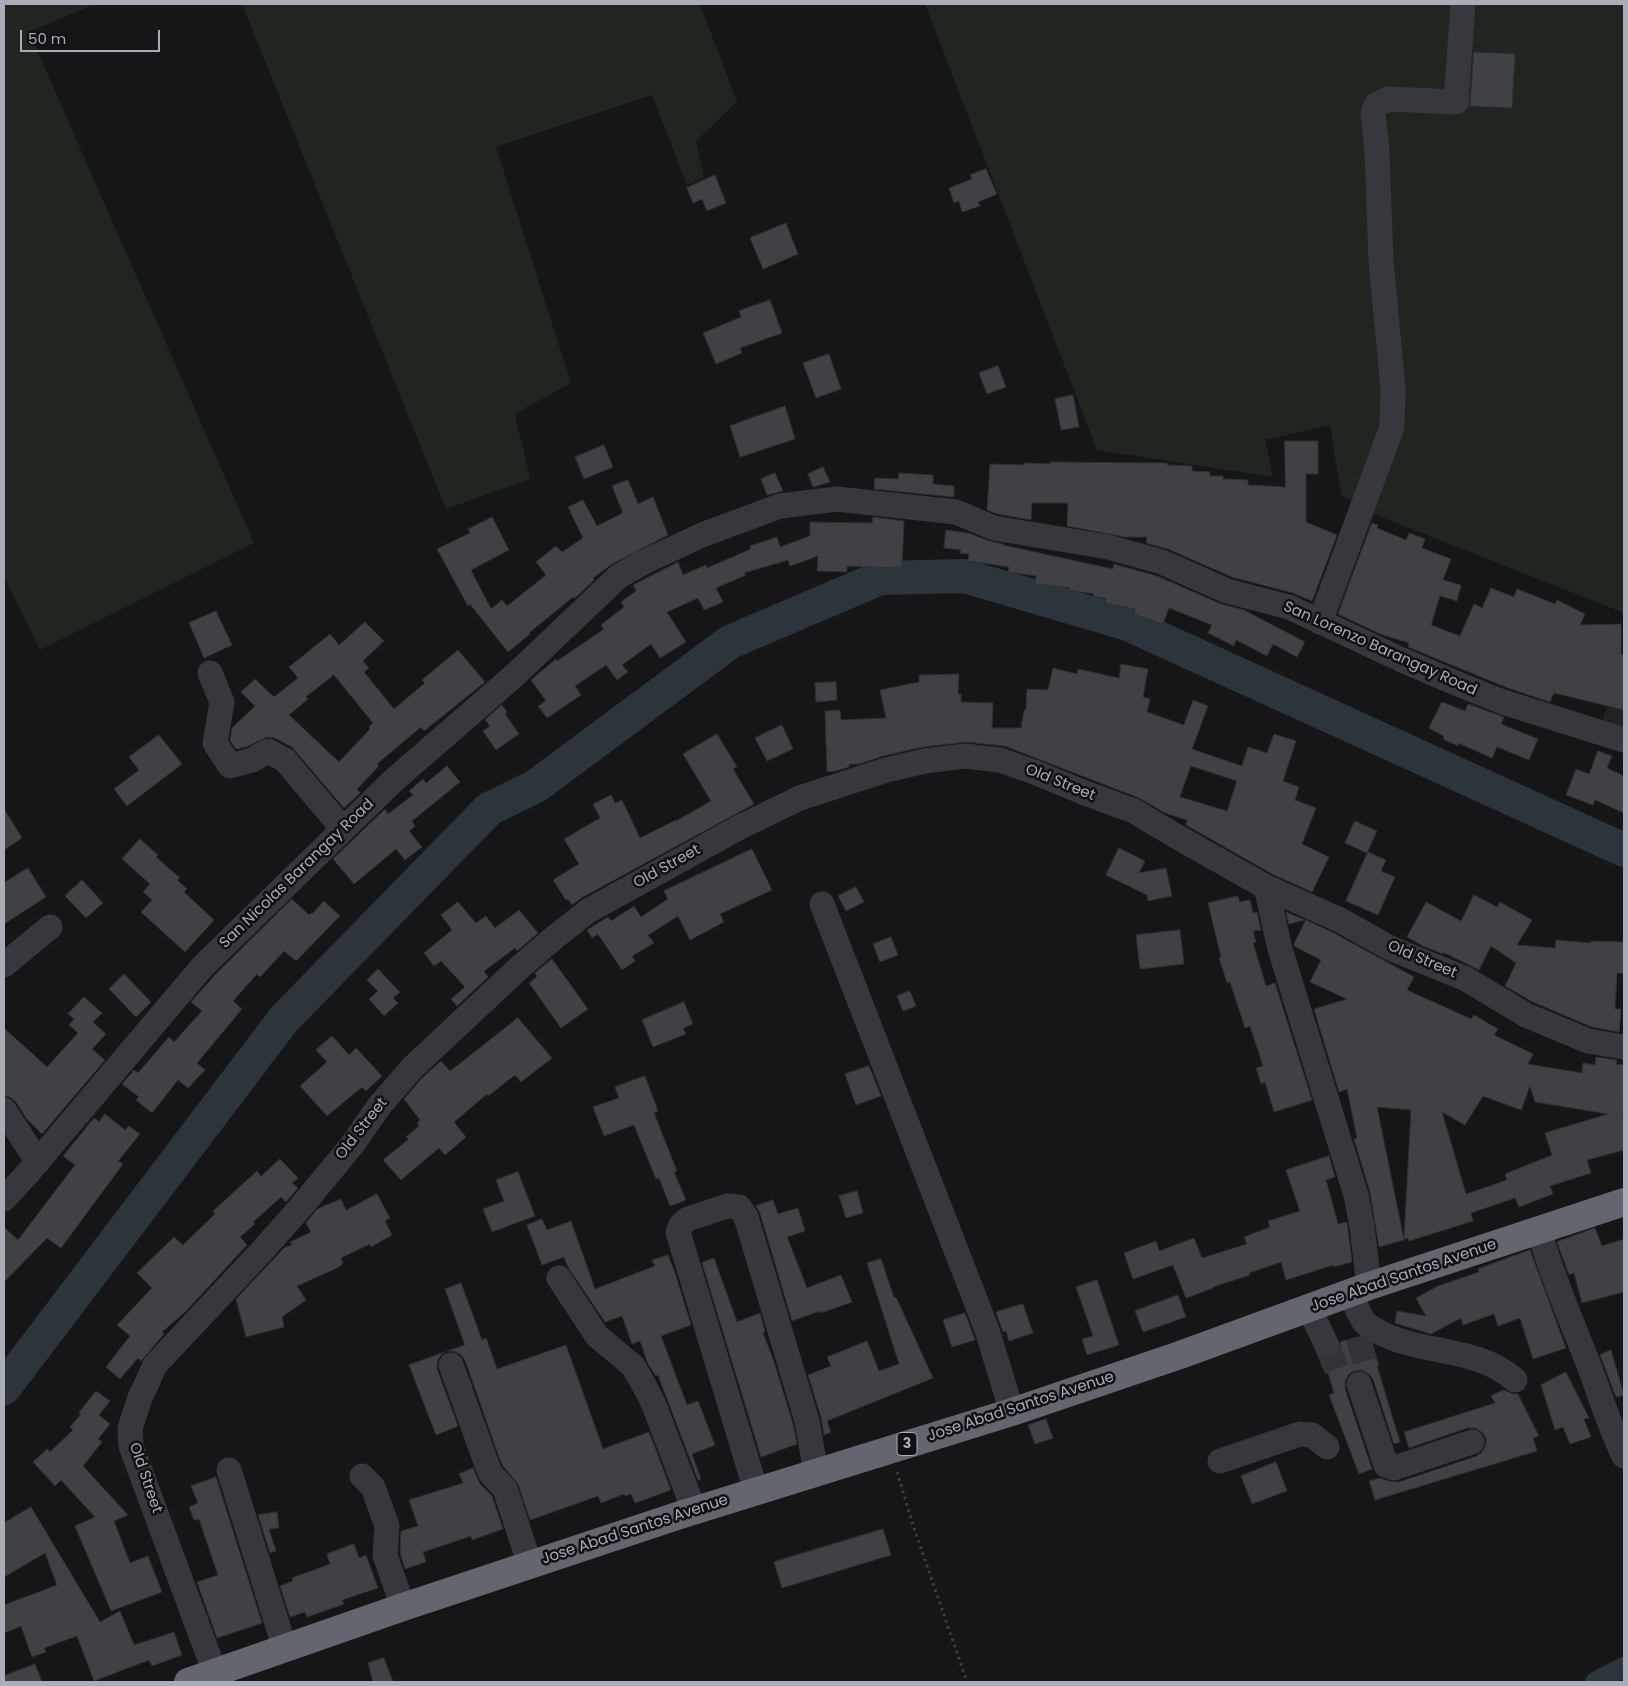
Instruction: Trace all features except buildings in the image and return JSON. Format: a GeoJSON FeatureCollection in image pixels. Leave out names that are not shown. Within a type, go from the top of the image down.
{"type":"FeatureCollection","features":[{"type":"Feature","properties":{"kind":"highway","name":"Jose Abad Santos Avenue"},"geometry":{"type":"LineString","coordinates":[[188,1682],[694,1510],[1012,1412],[1162,1361],[1356,1291],[1624,1202]]}},
{"type":"Feature","properties":{"kind":"street"},"geometry":{"type":"LineString","coordinates":[[1320,622],[1392,428],[1394,388],[1381,261],[1377,152],[1373,113],[1376,105],[1388,99],[1456,102],[1463,4]]}},
{"type":"Feature","properties":{"kind":"street","name":"San Lorenzo Barangay Road"},"geometry":{"type":"LineString","coordinates":[[620,576],[644,562],[702,535],[780,506],[837,499],[956,512],[994,528],[1108,547],[1162,562],[1227,591],[1289,607],[1402,660],[1504,702],[1624,740]]}},
{"type":"Feature","properties":{"kind":"street","name":"San Nicolas Barangay Road"},"geometry":{"type":"LineString","coordinates":[[4,1199],[38,1162],[203,966],[394,780],[516,674],[620,576]]}},
{"type":"Feature","properties":{"kind":"street"},"geometry":{"type":"LineString","coordinates":[[210,673],[222,702],[215,743],[230,766],[252,760],[268,751],[276,754],[286,760],[343,829]]}},
{"type":"Feature","properties":{"kind":"street","name":"Old Street"},"geometry":{"type":"LineString","coordinates":[[215,1673],[131,1446],[130,1428],[140,1398],[155,1365],[300,1208],[352,1145],[380,1105],[412,1068],[520,967],[588,911],[740,827],[800,798],[886,770],[925,761],[964,756],[1000,760],[1134,811],[1266,887],[1340,920],[1390,948],[1466,979],[1526,1015],[1588,1041],[1624,1047]]}},
{"type":"Feature","properties":{"kind":"street"},"geometry":{"type":"LineString","coordinates":[[1266,887],[1280,949],[1356,1195],[1362,1226],[1356,1291],[1358,1337]]}},
{"type":"Feature","properties":{"kind":"street"},"geometry":{"type":"LineString","coordinates":[[822,904],[987,1330],[1012,1412]]}},
{"type":"Feature","properties":{"kind":"street"},"geometry":{"type":"LineString","coordinates":[[4,965],[50,927]]}},
{"type":"Feature","properties":{"kind":"street"},"geometry":{"type":"LineString","coordinates":[[4,1110],[38,1162]]}},
{"type":"Feature","properties":{"kind":"street"},"geometry":{"type":"LineString","coordinates":[[756,1491],[678,1232],[688,1219],[726,1206],[739,1207],[746,1217],[807,1421],[816,1472]]}},
{"type":"Feature","properties":{"kind":"street"},"geometry":{"type":"LineString","coordinates":[[1539,1231],[1546,1256],[1610,1425],[1624,1456]]}},
{"type":"Feature","properties":{"kind":"street"},"geometry":{"type":"LineString","coordinates":[[559,1278],[598,1336],[633,1366],[654,1405],[694,1510]]}},
{"type":"Feature","properties":{"kind":"street"},"geometry":{"type":"LineString","coordinates":[[1356,1291],[1366,1324],[1386,1335],[1430,1348],[1460,1353],[1488,1363],[1504,1371],[1515,1380]]}},
{"type":"Feature","properties":{"kind":"street"},"geometry":{"type":"LineString","coordinates":[[1309,1308],[1327,1346]]}},
{"type":"Feature","properties":{"kind":"street"},"geometry":{"type":"LineString","coordinates":[[451,1365],[491,1474],[505,1488],[530,1565]]}},
{"type":"Feature","properties":{"kind":"street"},"geometry":{"type":"LineString","coordinates":[[1355,1377],[1386,1465],[1389,1467],[1394,1468],[1472,1442]]}},
{"type":"Feature","properties":{"kind":"street"},"geometry":{"type":"LineString","coordinates":[[1220,1461],[1300,1434],[1312,1435],[1327,1446]]}},
{"type":"Feature","properties":{"kind":"street"},"geometry":{"type":"LineString","coordinates":[[229,1470],[285,1648]]}},
{"type":"Feature","properties":{"kind":"street"},"geometry":{"type":"LineString","coordinates":[[362,1476],[373,1487],[387,1526],[385,1555],[404,1607]]}},
{"type":"Feature","properties":{"kind":"path"},"geometry":{"type":"LineString","coordinates":[[900,1482],[967,1682]]}},
{"type":"Feature","properties":{"kind":"shaded area"},"geometry":{"type":"Polygon","coordinates":[[[4,4],[95,4],[29,32],[254,543],[40,650],[4,577],[4,4]]]}},
{"type":"Feature","properties":{"kind":"shaded area"},"geometry":{"type":"Polygon","coordinates":[[[242,4],[700,4],[737,102],[696,141],[704,177],[687,185],[652,95],[496,147],[571,383],[515,414],[530,479],[446,509],[242,4]]]}},
{"type":"Feature","properties":{"kind":"shaded area"},"geometry":{"type":"Polygon","coordinates":[[[925,4],[1624,4],[1624,613],[1371,513],[1341,495],[1330,425],[1265,440],[1273,477],[1097,450],[925,4]]]}},
{"type":"Feature","properties":{"kind":"shaded area"},"geometry":{"type":"Polygon","coordinates":[[[1624,658],[1624,737],[1600,728],[1624,658]]]}},
{"type":"Feature","properties":{"kind":"waterway"},"geometry":{"type":"LineString","coordinates":[[4,1388],[284,1019],[489,809],[536,786],[730,642],[880,578],[964,576],[1128,624],[1624,850]]}},
{"type":"Feature","properties":{"kind":"waterway"},"geometry":{"type":"LineString","coordinates":[[1595,1682],[1624,1667]]}},
{"type":"Feature","properties":{"kind":"tunnel"},"geometry":{"type":"LineString","coordinates":[[1358,1337],[1367,1369]]}},
{"type":"Feature","properties":{"kind":"tunnel"},"geometry":{"type":"LineString","coordinates":[[1327,1346],[1340,1377]]}}]}
